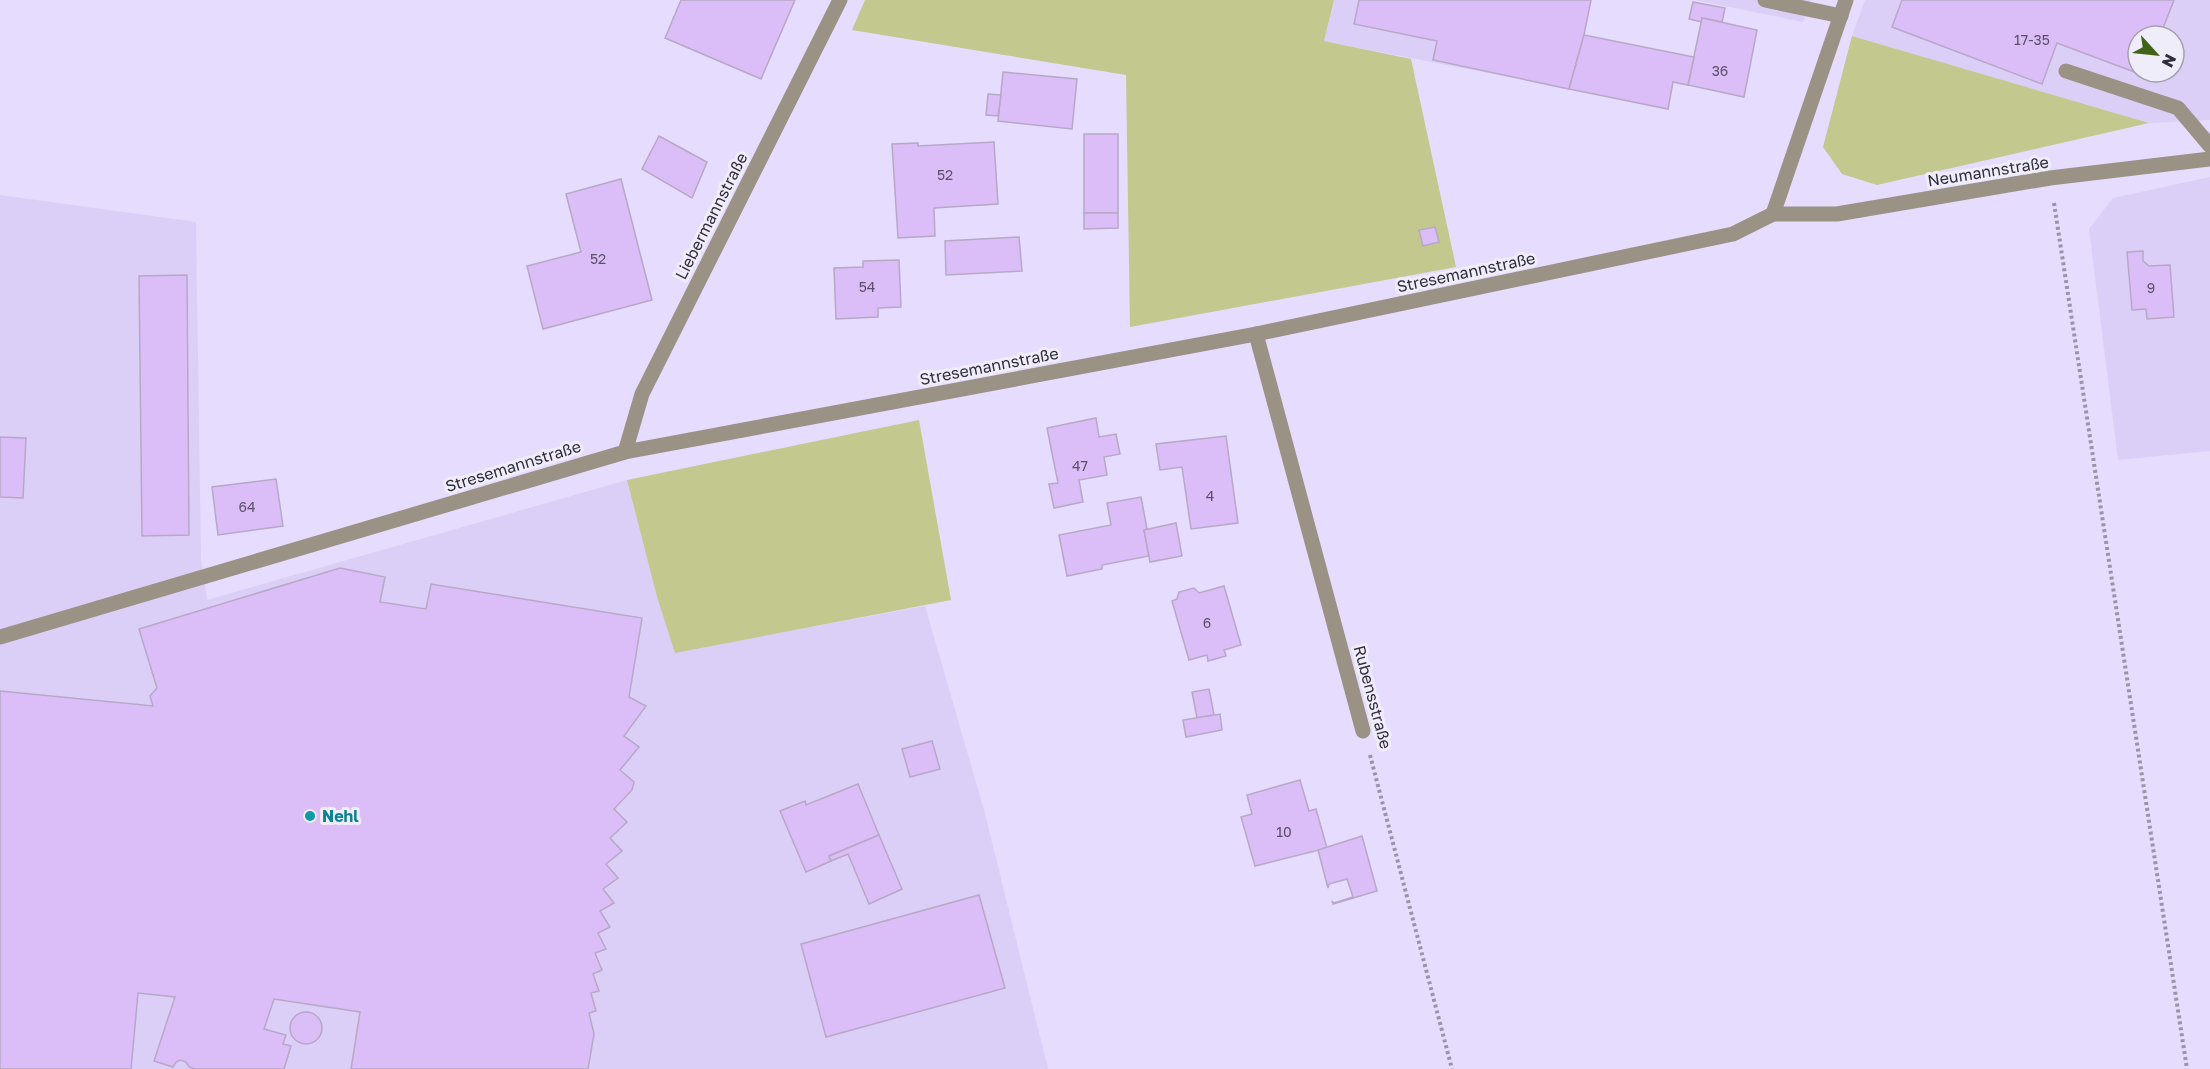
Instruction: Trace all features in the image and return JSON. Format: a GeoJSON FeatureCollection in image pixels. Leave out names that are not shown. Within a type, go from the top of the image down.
{"type":"FeatureCollection","features":[{"type":"Feature","properties":{"kind":"street","name":"Liebermannstraße"},"geometry":{"type":"LineString","coordinates":[[625,452],[642,394],[840,0]]}},
{"type":"Feature","properties":{"kind":"street"},"geometry":{"type":"LineString","coordinates":[[1765,0],[1841,16]]}},
{"type":"Feature","properties":{"kind":"street"},"geometry":{"type":"LineString","coordinates":[[1773,214],[1846,0]]}},
{"type":"Feature","properties":{"kind":"street"},"geometry":{"type":"LineString","coordinates":[[2066,71],[2178,108],[2210,146]]}},
{"type":"Feature","properties":{"kind":"street","name":"Neumannstraße"},"geometry":{"type":"LineString","coordinates":[[1773,214],[1837,214],[2050,178],[2210,159]]}},
{"type":"Feature","properties":{"kind":"street","name":"Stresemannstraße"},"geometry":{"type":"LineString","coordinates":[[0,637],[625,452],[1256,334],[1733,234],[1773,214]]}},
{"type":"Feature","properties":{"kind":"street","name":"Rubensstraße"},"geometry":{"type":"LineString","coordinates":[[1256,334],[1363,731]]}},
{"type":"Feature","properties":{"kind":"path"},"geometry":{"type":"LineString","coordinates":[[2050,178],[2187,1069]]}},
{"type":"Feature","properties":{"kind":"path","name":"Rubensstraße"},"geometry":{"type":"LineString","coordinates":[[1363,731],[1452,1069]]}},
{"type":"Feature","properties":{"kind":"shaded area"},"geometry":{"type":"Polygon","coordinates":[[[1334,0],[1591,0],[1569,89],[1324,41],[1334,0]]]}},
{"type":"Feature","properties":{"kind":"shaded area"},"geometry":{"type":"Polygon","coordinates":[[[1695,0],[1811,0],[1803,22],[1695,0]]]}},
{"type":"Feature","properties":{"kind":"shaded area"},"geometry":{"type":"Polygon","coordinates":[[[1865,0],[2210,0],[2210,120],[2149,123],[1852,36],[1865,0]]]}},
{"type":"Feature","properties":{"kind":"shaded area"},"geometry":{"type":"Polygon","coordinates":[[[2210,177],[2210,451],[2118,460],[2089,229],[2113,198],[2210,177]]]}},
{"type":"Feature","properties":{"kind":"shaded area"},"geometry":{"type":"Polygon","coordinates":[[[0,195],[196,222],[201,559],[207,600],[627,480],[657,597],[675,652],[925,606],[984,810],[1048,1069],[0,1069],[0,195]]]}},
{"type":"Feature","properties":{"kind":"green space"},"geometry":{"type":"Polygon","coordinates":[[[865,0],[1334,0],[1324,41],[1411,59],[1456,267],[1130,327],[1126,75],[852,30],[865,0]]]}},
{"type":"Feature","properties":{"kind":"green space"},"geometry":{"type":"Polygon","coordinates":[[[1852,36],[2149,123],[1877,185],[1842,174],[1823,147],[1852,36]]]}},
{"type":"Feature","properties":{"kind":"green space"},"geometry":{"type":"Polygon","coordinates":[[[919,420],[951,600],[675,653],[657,597],[627,480],[919,420]]]}},
{"type":"Feature","properties":{"kind":"building"},"geometry":{"type":"Polygon","coordinates":[[[681,0],[795,0],[761,79],[665,38],[681,0]]]}},
{"type":"Feature","properties":{"kind":"building"},"geometry":{"type":"Polygon","coordinates":[[[1359,0],[1591,0],[1569,89],[1433,60],[1437,41],[1354,24],[1359,0]]]}},
{"type":"Feature","properties":{"kind":"building"},"geometry":{"type":"Polygon","coordinates":[[[1902,0],[2174,0],[2165,24],[2126,24],[2126,69],[2057,43],[2042,84],[1892,27],[1902,0]]]}},
{"type":"Feature","properties":{"kind":"building"},"geometry":{"type":"Polygon","coordinates":[[[1693,2],[1725,8],[1722,22],[1702,18],[1702,22],[1689,19],[1693,2]]]}},
{"type":"Feature","properties":{"kind":"building"},"geometry":{"type":"Polygon","coordinates":[[[1702,18],[1757,30],[1744,97],[1688,85],[1702,18]]]}},
{"type":"Feature","properties":{"kind":"building"},"geometry":{"type":"Polygon","coordinates":[[[1584,35],[1694,57],[1688,85],[1673,82],[1668,109],[1569,89],[1584,35]]]}},
{"type":"Feature","properties":{"kind":"building"},"geometry":{"type":"Polygon","coordinates":[[[1003,72],[1077,79],[1072,129],[998,121],[1003,72]]]}},
{"type":"Feature","properties":{"kind":"building"},"geometry":{"type":"Polygon","coordinates":[[[988,94],[1001,95],[998,116],[986,115],[988,94]]]}},
{"type":"Feature","properties":{"kind":"building"},"geometry":{"type":"Polygon","coordinates":[[[1084,134],[1118,134],[1118,213],[1084,213],[1084,134]]]}},
{"type":"Feature","properties":{"kind":"building"},"geometry":{"type":"Polygon","coordinates":[[[659,136],[707,162],[692,198],[642,169],[659,136]]]}},
{"type":"Feature","properties":{"kind":"building"},"geometry":{"type":"Polygon","coordinates":[[[994,142],[998,204],[934,208],[935,236],[898,238],[892,144],[918,143],[918,146],[994,142]]]}},
{"type":"Feature","properties":{"kind":"building"},"geometry":{"type":"Polygon","coordinates":[[[621,179],[652,300],[543,329],[527,266],[581,252],[566,194],[621,179]]]}},
{"type":"Feature","properties":{"kind":"building"},"geometry":{"type":"Polygon","coordinates":[[[1084,213],[1118,213],[1118,228],[1084,229],[1084,213]]]}},
{"type":"Feature","properties":{"kind":"building"},"geometry":{"type":"Polygon","coordinates":[[[1435,227],[1439,242],[1423,246],[1419,230],[1435,227]]]}},
{"type":"Feature","properties":{"kind":"building"},"geometry":{"type":"Polygon","coordinates":[[[1019,237],[1022,271],[946,275],[945,241],[1019,237]]]}},
{"type":"Feature","properties":{"kind":"building"},"geometry":{"type":"Polygon","coordinates":[[[2143,251],[2143,261],[2149,266],[2170,265],[2174,317],[2147,319],[2146,309],[2132,310],[2127,252],[2143,251]]]}},
{"type":"Feature","properties":{"kind":"building"},"geometry":{"type":"Polygon","coordinates":[[[899,260],[901,307],[878,308],[878,317],[836,319],[834,268],[863,267],[863,261],[899,260]]]}},
{"type":"Feature","properties":{"kind":"building"},"geometry":{"type":"Polygon","coordinates":[[[187,275],[189,535],[142,536],[139,276],[187,275]]]}},
{"type":"Feature","properties":{"kind":"building"},"geometry":{"type":"Polygon","coordinates":[[[1096,418],[1099,437],[1116,434],[1120,454],[1104,457],[1107,475],[1079,480],[1083,502],[1054,508],[1049,484],[1058,483],[1047,428],[1096,418]]]}},
{"type":"Feature","properties":{"kind":"building"},"geometry":{"type":"Polygon","coordinates":[[[1226,436],[1238,523],[1191,529],[1182,467],[1160,470],[1156,444],[1226,436]]]}},
{"type":"Feature","properties":{"kind":"building"},"geometry":{"type":"Polygon","coordinates":[[[0,437],[26,438],[23,498],[0,497],[0,437]]]}},
{"type":"Feature","properties":{"kind":"building"},"geometry":{"type":"Polygon","coordinates":[[[276,479],[283,526],[218,535],[212,487],[276,479]]]}},
{"type":"Feature","properties":{"kind":"building"},"geometry":{"type":"Polygon","coordinates":[[[1141,497],[1149,556],[1102,565],[1102,569],[1067,576],[1059,535],[1111,525],[1107,503],[1141,497]]]}},
{"type":"Feature","properties":{"kind":"building"},"geometry":{"type":"Polygon","coordinates":[[[1176,523],[1182,556],[1150,562],[1144,530],[1176,523]]]}},
{"type":"Feature","properties":{"kind":"building","name":"Nehl"},"geometry":{"type":"Polygon","coordinates":[[[340,568],[385,577],[380,602],[426,609],[431,584],[642,618],[629,697],[646,706],[624,736],[639,747],[620,770],[634,782],[632,790],[614,809],[627,822],[610,838],[622,851],[606,864],[618,878],[603,889],[614,903],[600,911],[610,927],[598,933],[606,949],[595,953],[602,970],[593,974],[599,991],[591,993],[596,1011],[589,1013],[594,1034],[588,1069],[351,1069],[360,1012],[274,999],[264,1029],[286,1035],[283,1044],[291,1046],[284,1069],[195,1069],[180,1060],[173,1067],[154,1061],[175,997],[138,993],[131,1069],[0,1069],[0,691],[153,706],[150,696],[157,688],[139,629],[340,568]]]}},
{"type":"Feature","properties":{"kind":"building"},"geometry":{"type":"Polygon","coordinates":[[[1224,586],[1241,645],[1224,650],[1226,656],[1208,661],[1207,655],[1189,660],[1172,601],[1177,599],[1179,592],[1194,588],[1199,593],[1224,586]]]}},
{"type":"Feature","properties":{"kind":"building"},"geometry":{"type":"Polygon","coordinates":[[[1209,689],[1214,715],[1197,718],[1192,692],[1209,689]]]}},
{"type":"Feature","properties":{"kind":"building"},"geometry":{"type":"Polygon","coordinates":[[[1220,714],[1222,730],[1186,737],[1183,720],[1220,714]]]}},
{"type":"Feature","properties":{"kind":"building"},"geometry":{"type":"Polygon","coordinates":[[[932,741],[940,769],[910,777],[902,749],[932,741]]]}},
{"type":"Feature","properties":{"kind":"building"},"geometry":{"type":"Polygon","coordinates":[[[1300,780],[1309,811],[1316,809],[1327,848],[1255,866],[1241,817],[1252,814],[1247,795],[1300,780]]]}},
{"type":"Feature","properties":{"kind":"building"},"geometry":{"type":"Polygon","coordinates":[[[858,784],[879,835],[829,856],[831,861],[806,872],[780,811],[805,801],[806,805],[858,784]]]}},
{"type":"Feature","properties":{"kind":"building"},"geometry":{"type":"Polygon","coordinates":[[[879,835],[902,889],[869,904],[848,854],[831,861],[829,856],[879,835]]]}},
{"type":"Feature","properties":{"kind":"building"},"geometry":{"type":"Polygon","coordinates":[[[1362,836],[1377,891],[1333,904],[1332,901],[1334,903],[1353,897],[1347,879],[1329,884],[1328,888],[1318,850],[1362,836]]]}},
{"type":"Feature","properties":{"kind":"building"},"geometry":{"type":"Polygon","coordinates":[[[979,895],[1005,988],[826,1037],[801,944],[979,895]]]}},
{"type":"Feature","properties":{"kind":"building"},"geometry":{"type":"Polygon","coordinates":[[[306,1012],[318,1016],[322,1028],[318,1040],[306,1044],[294,1040],[290,1028],[294,1016],[306,1012]]]}},
{"type":"Feature","properties":{"kind":"place","name":"Nehl"},"geometry":{"type":"Point","coordinates":[310,816]}}]}
